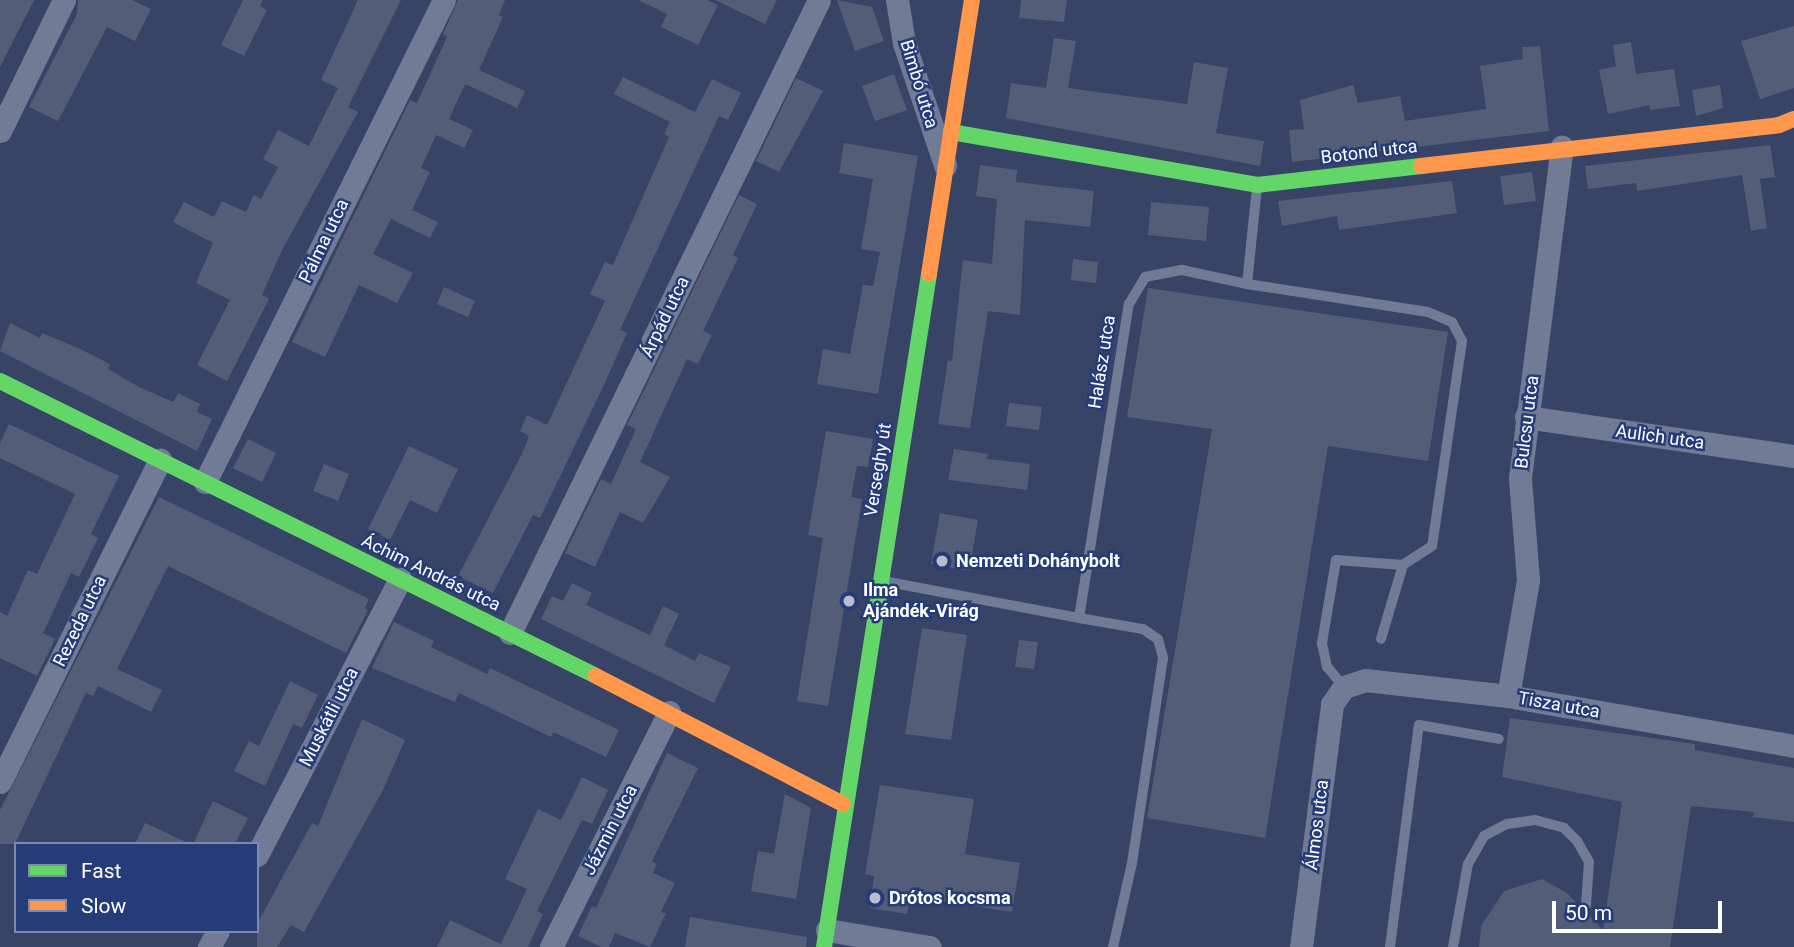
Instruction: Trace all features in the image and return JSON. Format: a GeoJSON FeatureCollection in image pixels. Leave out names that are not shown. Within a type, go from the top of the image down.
{"type":"FeatureCollection","features":[{"type":"Feature","properties":{"kind":"street"},"geometry":{"type":"LineString","coordinates":[[0,131],[64,0]]}},
{"type":"Feature","properties":{"kind":"street","name":"Pálma utca"},"geometry":{"type":"LineString","coordinates":[[205,482],[444,0]]}},
{"type":"Feature","properties":{"kind":"street","name":"Árpád utca"},"geometry":{"type":"LineString","coordinates":[[510,633],[819,0]]}},
{"type":"Feature","properties":{"kind":"street","name":"Bimbó utca"},"geometry":{"type":"LineString","coordinates":[[897,0],[904,43],[946,167]]}},
{"type":"Feature","properties":{"kind":"street"},"geometry":{"type":"LineString","coordinates":[[967,0],[972,0]]}},
{"type":"Feature","properties":{"kind":"street","name":"Verseghy út"},"geometry":{"type":"LineString","coordinates":[[825,938],[843,804],[972,0]]}},
{"type":"Feature","properties":{"kind":"street","name":"Botond utca"},"geometry":{"type":"LineString","coordinates":[[951,132],[1257,185],[1562,147],[1779,125],[1794,119]]}},
{"type":"Feature","properties":{"kind":"street","name":"Bulcsu utca"},"geometry":{"type":"LineString","coordinates":[[1508,696],[1528,580],[1520,478],[1526,417],[1562,147]]}},
{"type":"Feature","properties":{"kind":"street","name":"Áchim András utca"},"geometry":{"type":"LineString","coordinates":[[0,381],[670,712],[843,804]]}},
{"type":"Feature","properties":{"kind":"street","name":"Aulich utca"},"geometry":{"type":"LineString","coordinates":[[1526,417],[1794,456]]}},
{"type":"Feature","properties":{"kind":"street","name":"Rezeda utca"},"geometry":{"type":"LineString","coordinates":[[0,782],[160,460]]}},
{"type":"Feature","properties":{"kind":"street","name":"Muskátli utca"},"geometry":{"type":"LineString","coordinates":[[259,851],[400,579]]}},
{"type":"Feature","properties":{"kind":"street","name":"Tisza utca"},"geometry":{"type":"LineString","coordinates":[[1338,695],[1365,680],[1508,696],[1794,746]]}},
{"type":"Feature","properties":{"kind":"street","name":"Álmos utca"},"geometry":{"type":"LineString","coordinates":[[1301,947],[1338,695]]}},
{"type":"Feature","properties":{"kind":"street","name":"Jázmin utca"},"geometry":{"type":"LineString","coordinates":[[551,947],[670,712]]}},
{"type":"Feature","properties":{"kind":"street"},"geometry":{"type":"LineString","coordinates":[[825,938],[930,947]]}},
{"type":"Feature","properties":{"kind":"lane"},"geometry":{"type":"LineString","coordinates":[[1257,185],[1247,285],[1428,312],[1452,322],[1462,341],[1432,545],[1403,565],[1381,639]]}},
{"type":"Feature","properties":{"kind":"lane","name":"Halász utca"},"geometry":{"type":"LineString","coordinates":[[1079,618],[1129,304],[1145,276],[1182,270],[1247,285]]}},
{"type":"Feature","properties":{"kind":"lane"},"geometry":{"type":"LineString","coordinates":[[1338,695],[1326,667],[1322,643],[1336,560],[1403,565]]}},
{"type":"Feature","properties":{"kind":"lane"},"geometry":{"type":"LineString","coordinates":[[880,580],[1143,629],[1158,639],[1163,658],[1132,863],[1113,947]]}},
{"type":"Feature","properties":{"kind":"lane"},"geometry":{"type":"LineString","coordinates":[[1390,947],[1419,725],[1499,739]]}},
{"type":"Feature","properties":{"kind":"lane"},"geometry":{"type":"LineString","coordinates":[[1454,947],[1468,864],[1484,836],[1507,824],[1535,820],[1564,828],[1577,841],[1589,862],[1586,905]]}},
{"type":"Feature","properties":{"kind":"building"},"geometry":{"type":"Polygon","coordinates":[[[0,0],[34,0],[0,67],[0,0]]]}},
{"type":"Feature","properties":{"kind":"building"},"geometry":{"type":"Polygon","coordinates":[[[78,0],[132,0],[151,9],[135,41],[107,27],[58,121],[29,107],[77,14],[78,0]]]}},
{"type":"Feature","properties":{"kind":"building"},"geometry":{"type":"Polygon","coordinates":[[[243,0],[263,0],[260,6],[267,10],[244,56],[221,45],[243,0]]]}},
{"type":"Feature","properties":{"kind":"building"},"geometry":{"type":"Polygon","coordinates":[[[358,0],[401,0],[348,107],[358,112],[282,250],[262,295],[269,299],[227,381],[197,365],[230,300],[196,283],[213,243],[173,222],[184,202],[214,217],[222,201],[246,212],[254,195],[261,199],[278,167],[263,159],[278,130],[309,146],[338,88],[321,80],[358,0]]]}},
{"type":"Feature","properties":{"kind":"building"},"geometry":{"type":"Polygon","coordinates":[[[458,0],[505,0],[499,15],[503,17],[479,70],[525,91],[517,108],[465,84],[449,119],[473,130],[464,148],[436,135],[421,168],[430,172],[412,210],[438,222],[430,238],[391,219],[373,254],[413,273],[397,303],[359,285],[325,357],[292,342],[410,100],[417,103],[447,37],[443,34],[458,0]]]}},
{"type":"Feature","properties":{"kind":"building"},"geometry":{"type":"Polygon","coordinates":[[[638,0],[707,0],[718,5],[698,45],[661,27],[667,14],[638,0]]]}},
{"type":"Feature","properties":{"kind":"building"},"geometry":{"type":"Polygon","coordinates":[[[715,0],[777,0],[765,24],[715,0]]]}},
{"type":"Feature","properties":{"kind":"building"},"geometry":{"type":"Polygon","coordinates":[[[837,0],[872,7],[884,41],[855,51],[837,0]]]}},
{"type":"Feature","properties":{"kind":"building"},"geometry":{"type":"Polygon","coordinates":[[[1021,0],[1067,0],[1064,22],[1019,18],[1021,0]]]}},
{"type":"Feature","properties":{"kind":"building"},"geometry":{"type":"Polygon","coordinates":[[[1794,26],[1794,88],[1760,99],[1741,41],[1794,26]]]}},
{"type":"Feature","properties":{"kind":"building"},"geometry":{"type":"Polygon","coordinates":[[[1054,38],[1076,41],[1068,88],[1187,104],[1194,62],[1228,68],[1216,133],[1264,141],[1260,166],[1006,118],[1011,83],[1046,88],[1054,38]]]}},
{"type":"Feature","properties":{"kind":"building"},"geometry":{"type":"Polygon","coordinates":[[[1631,42],[1636,74],[1674,69],[1680,106],[1650,110],[1649,105],[1608,114],[1599,70],[1616,66],[1613,45],[1631,42]]]}},
{"type":"Feature","properties":{"kind":"building"},"geometry":{"type":"Polygon","coordinates":[[[1540,46],[1549,131],[1292,162],[1289,130],[1304,129],[1300,100],[1353,85],[1358,103],[1400,96],[1405,121],[1486,109],[1480,66],[1523,59],[1522,47],[1540,46]]]}},
{"type":"Feature","properties":{"kind":"building"},"geometry":{"type":"Polygon","coordinates":[[[894,74],[907,110],[875,121],[862,86],[894,74]]]}},
{"type":"Feature","properties":{"kind":"building"},"geometry":{"type":"Polygon","coordinates":[[[623,77],[695,112],[712,79],[741,93],[728,120],[719,116],[620,330],[627,333],[603,387],[540,518],[533,515],[493,593],[458,576],[522,454],[529,436],[520,431],[527,415],[547,425],[605,301],[590,294],[605,262],[613,265],[669,137],[664,134],[670,122],[614,94],[623,77]]]}},
{"type":"Feature","properties":{"kind":"building"},"geometry":{"type":"Polygon","coordinates":[[[796,78],[823,91],[779,172],[756,161],[796,78]]]}},
{"type":"Feature","properties":{"kind":"building"},"geometry":{"type":"Polygon","coordinates":[[[1720,85],[1723,108],[1696,116],[1692,90],[1720,85]]]}},
{"type":"Feature","properties":{"kind":"building"},"geometry":{"type":"Polygon","coordinates":[[[844,143],[918,156],[878,394],[817,384],[823,349],[850,354],[863,285],[873,286],[880,252],[861,249],[873,179],[839,173],[844,143]]]}},
{"type":"Feature","properties":{"kind":"building"},"geometry":{"type":"Polygon","coordinates":[[[1770,145],[1775,177],[1760,179],[1767,228],[1751,231],[1742,175],[1637,191],[1636,183],[1588,189],[1585,166],[1770,145]]]}},
{"type":"Feature","properties":{"kind":"building"},"geometry":{"type":"Polygon","coordinates":[[[980,165],[1017,170],[1016,182],[1094,191],[1090,227],[1025,220],[1020,315],[988,311],[970,428],[938,424],[948,360],[952,361],[963,260],[992,264],[997,199],[976,196],[980,165]]]}},
{"type":"Feature","properties":{"kind":"building"},"geometry":{"type":"Polygon","coordinates":[[[1532,172],[1536,201],[1504,205],[1500,176],[1532,172]]]}},
{"type":"Feature","properties":{"kind":"building"},"geometry":{"type":"Polygon","coordinates":[[[1452,181],[1457,213],[1339,230],[1337,216],[1282,226],[1278,201],[1452,181]]]}},
{"type":"Feature","properties":{"kind":"building"},"geometry":{"type":"Polygon","coordinates":[[[739,195],[757,204],[733,255],[738,258],[703,331],[712,335],[698,364],[687,359],[640,462],[670,477],[643,523],[620,512],[595,567],[565,553],[601,479],[611,484],[636,429],[627,425],[739,195]]]}},
{"type":"Feature","properties":{"kind":"building"},"geometry":{"type":"Polygon","coordinates":[[[1151,202],[1209,207],[1206,241],[1148,235],[1151,202]]]}},
{"type":"Feature","properties":{"kind":"building"},"geometry":{"type":"Polygon","coordinates":[[[1073,259],[1098,262],[1096,283],[1071,280],[1073,259]]]}},
{"type":"Feature","properties":{"kind":"building"},"geometry":{"type":"Polygon","coordinates":[[[444,287],[475,301],[468,317],[437,304],[444,287]]]}},
{"type":"Feature","properties":{"kind":"building"},"geometry":{"type":"Polygon","coordinates":[[[1148,288],[1448,332],[1428,461],[1328,446],[1265,838],[1147,818],[1212,429],[1127,417],[1148,288]]]}},
{"type":"Feature","properties":{"kind":"building"},"geometry":{"type":"Polygon","coordinates":[[[10,323],[40,338],[42,333],[78,348],[110,364],[108,369],[139,387],[173,402],[178,393],[200,404],[197,412],[212,419],[197,451],[0,351],[10,323]]]}},
{"type":"Feature","properties":{"kind":"building"},"geometry":{"type":"Polygon","coordinates":[[[1009,403],[1042,407],[1039,430],[1006,426],[1009,403]]]}},
{"type":"Feature","properties":{"kind":"building"},"geometry":{"type":"Polygon","coordinates":[[[9,424],[119,476],[91,534],[98,538],[79,577],[71,573],[43,633],[55,639],[37,676],[0,658],[0,612],[7,616],[28,570],[37,574],[75,494],[0,458],[0,443],[9,424]]]}},
{"type":"Feature","properties":{"kind":"building"},"geometry":{"type":"Polygon","coordinates":[[[826,431],[873,439],[868,467],[857,466],[851,497],[862,499],[828,706],[797,701],[823,538],[808,535],[826,431]]]}},
{"type":"Feature","properties":{"kind":"building"},"geometry":{"type":"Polygon","coordinates":[[[248,439],[276,453],[262,482],[233,468],[248,439]]]}},
{"type":"Feature","properties":{"kind":"building"},"geometry":{"type":"Polygon","coordinates":[[[409,446],[458,469],[437,513],[410,500],[390,540],[368,529],[409,446]]]}},
{"type":"Feature","properties":{"kind":"building"},"geometry":{"type":"Polygon","coordinates":[[[954,449],[988,454],[987,459],[1030,464],[1027,490],[948,480],[954,449]]]}},
{"type":"Feature","properties":{"kind":"building"},"geometry":{"type":"Polygon","coordinates":[[[324,464],[349,474],[338,501],[313,491],[324,464]]]}},
{"type":"Feature","properties":{"kind":"building"},"geometry":{"type":"Polygon","coordinates":[[[159,497],[369,599],[365,608],[368,610],[346,653],[168,566],[117,669],[162,690],[151,712],[98,686],[93,696],[86,693],[14,844],[0,844],[0,810],[159,497]]]}},
{"type":"Feature","properties":{"kind":"building"},"geometry":{"type":"Polygon","coordinates":[[[940,513],[978,520],[969,571],[931,564],[940,513]]]}},
{"type":"Feature","properties":{"kind":"building"},"geometry":{"type":"Polygon","coordinates":[[[572,583],[592,593],[586,605],[650,635],[663,606],[679,614],[664,645],[695,661],[699,653],[731,667],[714,703],[541,619],[552,596],[563,601],[572,583]]]}},
{"type":"Feature","properties":{"kind":"building"},"geometry":{"type":"Polygon","coordinates":[[[394,622],[434,641],[431,647],[487,674],[490,668],[619,730],[606,757],[553,732],[551,737],[459,693],[455,702],[372,668],[394,622]]]}},
{"type":"Feature","properties":{"kind":"building"},"geometry":{"type":"Polygon","coordinates":[[[922,628],[967,635],[951,740],[905,734],[922,628]]]}},
{"type":"Feature","properties":{"kind":"building"},"geometry":{"type":"Polygon","coordinates":[[[1019,640],[1038,642],[1034,669],[1015,667],[1019,640]]]}},
{"type":"Feature","properties":{"kind":"building"},"geometry":{"type":"Polygon","coordinates":[[[290,681],[318,695],[302,728],[293,724],[265,786],[234,771],[249,741],[259,746],[290,681]]]}},
{"type":"Feature","properties":{"kind":"building"},"geometry":{"type":"Polygon","coordinates":[[[1510,718],[1695,744],[1695,750],[1794,768],[1794,822],[1753,817],[1754,812],[1691,806],[1670,947],[1479,947],[1481,926],[1504,891],[1542,879],[1567,893],[1603,930],[1622,802],[1502,777],[1510,718]]]}},
{"type":"Feature","properties":{"kind":"building"},"geometry":{"type":"Polygon","coordinates":[[[362,719],[405,740],[383,790],[304,932],[291,925],[277,947],[257,947],[259,920],[312,823],[318,826],[362,719]]]}},
{"type":"Feature","properties":{"kind":"building"},"geometry":{"type":"Polygon","coordinates":[[[667,753],[698,768],[652,861],[657,864],[653,873],[675,883],[661,912],[666,913],[650,947],[615,933],[609,947],[601,947],[578,936],[592,906],[596,908],[667,753]]]}},
{"type":"Feature","properties":{"kind":"building"},"geometry":{"type":"Polygon","coordinates":[[[582,777],[608,790],[592,824],[582,820],[537,911],[543,914],[528,947],[437,947],[450,920],[501,944],[527,889],[505,879],[538,809],[561,820],[582,777]]]}},
{"type":"Feature","properties":{"kind":"building"},"geometry":{"type":"Polygon","coordinates":[[[880,785],[974,799],[965,854],[1020,863],[1012,912],[910,896],[907,914],[870,908],[874,876],[865,874],[880,785]]]}},
{"type":"Feature","properties":{"kind":"building"},"geometry":{"type":"Polygon","coordinates":[[[785,794],[811,808],[796,899],[751,891],[758,851],[774,854],[785,794]]]}},
{"type":"Feature","properties":{"kind":"building"},"geometry":{"type":"Polygon","coordinates":[[[213,801],[248,818],[236,842],[194,842],[213,801]]]}},
{"type":"Feature","properties":{"kind":"building"},"geometry":{"type":"Polygon","coordinates":[[[145,823],[186,842],[136,842],[145,823]]]}},
{"type":"Feature","properties":{"kind":"building"},"geometry":{"type":"Polygon","coordinates":[[[690,917],[807,937],[806,947],[685,947],[690,917]]]}},
{"type":"Feature","properties":{"kind":"traffic: fast"},"geometry":{"type":"LineString","coordinates":[[951,132],[1257,185],[1421,166]]}},
{"type":"Feature","properties":{"kind":"traffic: fast"},"geometry":{"type":"LineString","coordinates":[[824,947],[929,274]]}},
{"type":"Feature","properties":{"kind":"traffic: fast"},"geometry":{"type":"LineString","coordinates":[[0,381],[596,676]]}},
{"type":"Feature","properties":{"kind":"traffic: slow"},"geometry":{"type":"LineString","coordinates":[[929,274],[972,0]]}},
{"type":"Feature","properties":{"kind":"traffic: slow"},"geometry":{"type":"LineString","coordinates":[[1421,166],[1779,125],[1794,119]]}},
{"type":"Feature","properties":{"kind":"traffic: slow"},"geometry":{"type":"LineString","coordinates":[[596,676],[843,804]]}},
{"type":"Feature","properties":{"kind":"place","name":"Nemzeti Dohánybolt"},"geometry":{"type":"Point","coordinates":[942,561]}},
{"type":"Feature","properties":{"kind":"place","name":"Ilma Ajándék-Virág"},"geometry":{"type":"Point","coordinates":[849,601]}},
{"type":"Feature","properties":{"kind":"place","name":"Drótos kocsma"},"geometry":{"type":"Point","coordinates":[875,898]}}]}
